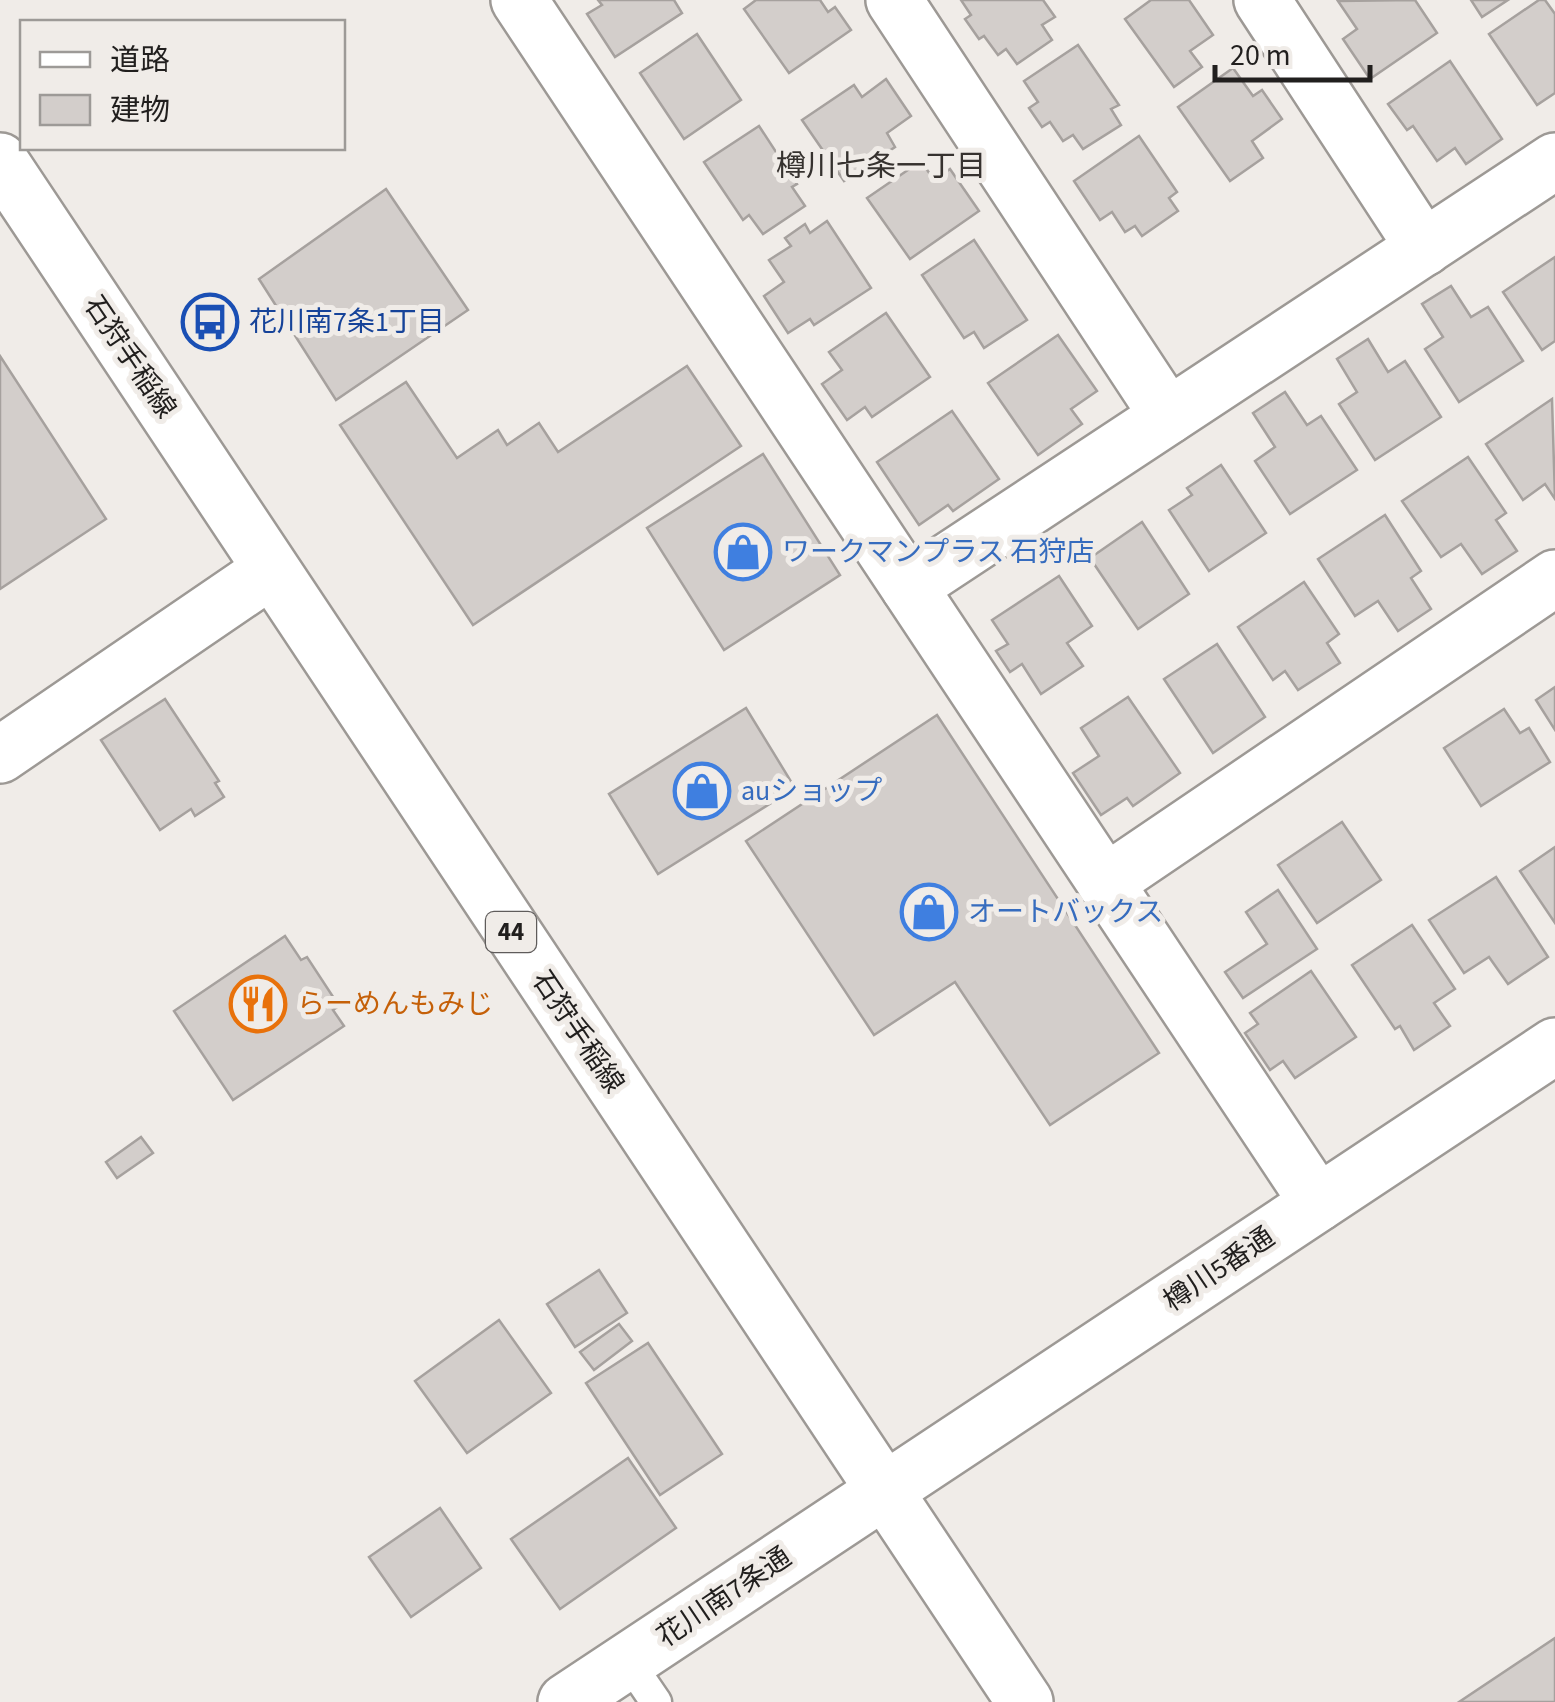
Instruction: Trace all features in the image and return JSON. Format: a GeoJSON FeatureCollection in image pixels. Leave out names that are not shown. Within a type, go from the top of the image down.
{"type":"FeatureCollection","features":[{"type":"Feature","properties":{"kind":"street"},"geometry":{"type":"LineString","coordinates":[[519,0],[1318,1203]]}},
{"type":"Feature","properties":{"kind":"street"},"geometry":{"type":"LineString","coordinates":[[894,0],[1168,416]]}},
{"type":"Feature","properties":{"kind":"street"},"geometry":{"type":"LineString","coordinates":[[1262,0],[1424,248]]}},
{"type":"Feature","properties":{"kind":"street","name":"石狩手稲線"},"geometry":{"type":"LineString","coordinates":[[0,161],[1024,1702]]}},
{"type":"Feature","properties":{"kind":"street"},"geometry":{"type":"LineString","coordinates":[[909,587],[1555,161]]}},
{"type":"Feature","properties":{"kind":"street"},"geometry":{"type":"LineString","coordinates":[[0,755],[272,570]]}},
{"type":"Feature","properties":{"kind":"street"},"geometry":{"type":"LineString","coordinates":[[1105,883],[1555,578]]}},
{"type":"Feature","properties":{"kind":"street","name":"樽川5番通"},"geometry":{"type":"LineString","coordinates":[[882,1492],[1555,1046]]}},
{"type":"Feature","properties":{"kind":"street","name":"花川南7条通"},"geometry":{"type":"LineString","coordinates":[[566,1702],[642,1681],[882,1492]]}},
{"type":"Feature","properties":{"kind":"building"},"geometry":{"type":"Polygon","coordinates":[[[598,0],[674,0],[682,13],[615,57],[587,14],[602,5],[598,0]]]}},
{"type":"Feature","properties":{"kind":"building"},"geometry":{"type":"Polygon","coordinates":[[[756,0],[820,0],[828,12],[835,7],[851,30],[789,73],[744,9],[756,0]]]}},
{"type":"Feature","properties":{"kind":"building"},"geometry":{"type":"Polygon","coordinates":[[[961,0],[1043,0],[1055,17],[1042,25],[1052,40],[1017,64],[1006,49],[998,55],[984,36],[979,39],[965,19],[971,15],[961,0]]]}},
{"type":"Feature","properties":{"kind":"building"},"geometry":{"type":"Polygon","coordinates":[[[1151,0],[1189,0],[1213,35],[1190,51],[1202,67],[1174,87],[1125,19],[1151,0]]]}},
{"type":"Feature","properties":{"kind":"building"},"geometry":{"type":"Polygon","coordinates":[[[1415,0],[1437,33],[1370,79],[1343,39],[1357,29],[1338,1],[1415,0]]]}},
{"type":"Feature","properties":{"kind":"building"},"geometry":{"type":"Polygon","coordinates":[[[1471,0],[1508,0],[1482,17],[1471,0]]]}},
{"type":"Feature","properties":{"kind":"building"},"geometry":{"type":"Polygon","coordinates":[[[1539,0],[1545,0],[1555,14],[1555,93],[1537,105],[1489,34],[1539,0]]]}},
{"type":"Feature","properties":{"kind":"building"},"geometry":{"type":"Polygon","coordinates":[[[697,34],[741,100],[684,139],[640,73],[697,34]]]}},
{"type":"Feature","properties":{"kind":"building"},"geometry":{"type":"Polygon","coordinates":[[[1078,45],[1119,105],[1111,109],[1121,125],[1083,149],[1073,135],[1063,141],[1050,122],[1042,127],[1029,108],[1038,102],[1024,81],[1078,45]]]}},
{"type":"Feature","properties":{"kind":"building"},"geometry":{"type":"Polygon","coordinates":[[[1450,61],[1502,139],[1466,164],[1455,148],[1437,161],[1413,126],[1407,130],[1388,104],[1450,61]]]}},
{"type":"Feature","properties":{"kind":"building"},"geometry":{"type":"Polygon","coordinates":[[[1233,68],[1253,96],[1262,90],[1282,119],[1252,141],[1263,158],[1230,181],[1178,107],[1233,68]]]}},
{"type":"Feature","properties":{"kind":"building"},"geometry":{"type":"Polygon","coordinates":[[[886,79],[911,116],[887,133],[895,147],[844,181],[802,120],[854,85],[862,97],[886,79]]]}},
{"type":"Feature","properties":{"kind":"building"},"geometry":{"type":"Polygon","coordinates":[[[759,126],[797,184],[792,187],[805,206],[763,234],[749,215],[743,220],[704,162],[759,126]]]}},
{"type":"Feature","properties":{"kind":"building"},"geometry":{"type":"Polygon","coordinates":[[[1139,136],[1177,192],[1169,198],[1178,211],[1142,236],[1135,226],[1125,232],[1112,212],[1100,220],[1074,181],[1139,136]]]}},
{"type":"Feature","properties":{"kind":"building"},"geometry":{"type":"Polygon","coordinates":[[[921,161],[934,180],[950,169],[979,211],[910,259],[867,198],[921,161]]]}},
{"type":"Feature","properties":{"kind":"building"},"geometry":{"type":"Polygon","coordinates":[[[386,189],[468,310],[336,400],[259,279],[386,189]]]}},
{"type":"Feature","properties":{"kind":"building"},"geometry":{"type":"Polygon","coordinates":[[[827,221],[871,288],[814,325],[810,319],[788,333],[764,296],[784,282],[769,260],[791,246],[785,238],[805,224],[810,233],[827,221]]]}},
{"type":"Feature","properties":{"kind":"building"},"geometry":{"type":"Polygon","coordinates":[[[974,240],[1027,320],[984,348],[974,332],[964,338],[922,275],[974,240]]]}},
{"type":"Feature","properties":{"kind":"building"},"geometry":{"type":"Polygon","coordinates":[[[1555,257],[1555,341],[1542,350],[1503,292],[1555,257]]]}},
{"type":"Feature","properties":{"kind":"building"},"geometry":{"type":"Polygon","coordinates":[[[1451,286],[1471,317],[1488,307],[1523,361],[1459,402],[1425,349],[1443,337],[1422,304],[1451,286]]]}},
{"type":"Feature","properties":{"kind":"building"},"geometry":{"type":"Polygon","coordinates":[[[886,313],[930,377],[872,417],[865,407],[847,420],[822,384],[842,370],[829,352],[886,313]]]}},
{"type":"Feature","properties":{"kind":"building"},"geometry":{"type":"Polygon","coordinates":[[[1058,335],[1097,391],[1071,409],[1082,424],[1038,455],[988,383],[1058,335]]]}},
{"type":"Feature","properties":{"kind":"building"},"geometry":{"type":"Polygon","coordinates":[[[1368,339],[1388,372],[1405,361],[1441,417],[1375,460],[1339,404],[1357,392],[1337,359],[1368,339]]]}},
{"type":"Feature","properties":{"kind":"building"},"geometry":{"type":"Polygon","coordinates":[[[0,356],[106,519],[0,589],[0,356]]]}},
{"type":"Feature","properties":{"kind":"building"},"geometry":{"type":"Polygon","coordinates":[[[687,366],[741,446],[473,625],[340,425],[406,382],[457,458],[498,430],[507,445],[539,423],[558,452],[687,366]]]}},
{"type":"Feature","properties":{"kind":"building"},"geometry":{"type":"Polygon","coordinates":[[[1285,392],[1307,425],[1321,416],[1357,470],[1290,514],[1255,461],[1275,447],[1253,413],[1285,392]]]}},
{"type":"Feature","properties":{"kind":"building"},"geometry":{"type":"Polygon","coordinates":[[[1552,399],[1555,499],[1545,484],[1523,500],[1486,444],[1552,399]]]}},
{"type":"Feature","properties":{"kind":"building"},"geometry":{"type":"Polygon","coordinates":[[[952,411],[999,479],[953,511],[948,505],[919,525],[877,462],[952,411]]]}},
{"type":"Feature","properties":{"kind":"building","name":"ワークマンプラス 石狩店"},"geometry":{"type":"Polygon","coordinates":[[[763,454],[840,575],[724,650],[647,528],[763,454]]]}},
{"type":"Feature","properties":{"kind":"building"},"geometry":{"type":"Polygon","coordinates":[[[1468,457],[1506,513],[1496,520],[1517,551],[1482,574],[1461,544],[1441,557],[1402,501],[1468,457]]]}},
{"type":"Feature","properties":{"kind":"building"},"geometry":{"type":"Polygon","coordinates":[[[1221,465],[1266,533],[1209,571],[1169,510],[1192,495],[1187,488],[1221,465]]]}},
{"type":"Feature","properties":{"kind":"building"},"geometry":{"type":"Polygon","coordinates":[[[1385,515],[1421,571],[1411,578],[1431,609],[1398,631],[1378,601],[1355,616],[1318,559],[1385,515]]]}},
{"type":"Feature","properties":{"kind":"building"},"geometry":{"type":"Polygon","coordinates":[[[1142,522],[1189,594],[1138,629],[1090,558],[1142,522]]]}},
{"type":"Feature","properties":{"kind":"building"},"geometry":{"type":"Polygon","coordinates":[[[1059,576],[1092,626],[1067,643],[1083,666],[1041,694],[1022,664],[1010,672],[996,651],[1008,644],[992,620],[1059,576]]]}},
{"type":"Feature","properties":{"kind":"building"},"geometry":{"type":"Polygon","coordinates":[[[1304,582],[1339,634],[1327,643],[1340,663],[1298,690],[1285,671],[1273,680],[1238,627],[1304,582]]]}},
{"type":"Feature","properties":{"kind":"building"},"geometry":{"type":"Polygon","coordinates":[[[1217,644],[1265,717],[1213,753],[1164,679],[1217,644]]]}},
{"type":"Feature","properties":{"kind":"building"},"geometry":{"type":"Polygon","coordinates":[[[1555,687],[1555,730],[1536,700],[1555,687]]]}},
{"type":"Feature","properties":{"kind":"building"},"geometry":{"type":"Polygon","coordinates":[[[1128,697],[1180,773],[1133,806],[1127,798],[1101,815],[1073,773],[1099,756],[1081,728],[1128,697]]]}},
{"type":"Feature","properties":{"kind":"building"},"geometry":{"type":"Polygon","coordinates":[[[165,699],[219,781],[215,783],[224,797],[195,816],[191,809],[160,830],[101,740],[165,699]]]}},
{"type":"Feature","properties":{"kind":"building","name":"auショップ"},"geometry":{"type":"Polygon","coordinates":[[[746,708],[795,788],[658,874],[609,794],[746,708]]]}},
{"type":"Feature","properties":{"kind":"building"},"geometry":{"type":"Polygon","coordinates":[[[1504,709],[1520,733],[1529,728],[1550,762],[1481,806],[1444,748],[1504,709]]]}},
{"type":"Feature","properties":{"kind":"building","name":"オートバックス"},"geometry":{"type":"Polygon","coordinates":[[[937,715],[1159,1053],[1050,1125],[955,982],[874,1035],[746,841],[937,715]]]}},
{"type":"Feature","properties":{"kind":"building"},"geometry":{"type":"Polygon","coordinates":[[[1342,822],[1381,880],[1317,923],[1278,865],[1342,822]]]}},
{"type":"Feature","properties":{"kind":"building"},"geometry":{"type":"Polygon","coordinates":[[[1555,847],[1555,923],[1520,871],[1555,847]]]}},
{"type":"Feature","properties":{"kind":"building"},"geometry":{"type":"Polygon","coordinates":[[[1496,877],[1548,957],[1508,984],[1489,957],[1464,973],[1429,920],[1496,877]]]}},
{"type":"Feature","properties":{"kind":"building"},"geometry":{"type":"Polygon","coordinates":[[[1278,890],[1317,949],[1243,998],[1225,972],[1267,944],[1246,912],[1278,890]]]}},
{"type":"Feature","properties":{"kind":"building"},"geometry":{"type":"Polygon","coordinates":[[[1412,925],[1455,989],[1434,1003],[1450,1026],[1414,1050],[1352,965],[1412,925]]]}},
{"type":"Feature","properties":{"kind":"building"},"geometry":{"type":"Polygon","coordinates":[[[285,936],[301,960],[307,957],[339,1006],[333,1010],[344,1026],[233,1100],[174,1011],[285,936]]]}},
{"type":"Feature","properties":{"kind":"building"},"geometry":{"type":"Polygon","coordinates":[[[1311,971],[1356,1037],[1295,1078],[1283,1061],[1270,1070],[1245,1033],[1258,1024],[1250,1013],[1311,971]]]}},
{"type":"Feature","properties":{"kind":"building"},"geometry":{"type":"Polygon","coordinates":[[[141,1137],[153,1153],[117,1178],[106,1162],[141,1137]]]}},
{"type":"Feature","properties":{"kind":"building"},"geometry":{"type":"Polygon","coordinates":[[[599,1270],[627,1313],[575,1347],[547,1304],[599,1270]]]}},
{"type":"Feature","properties":{"kind":"building"},"geometry":{"type":"Polygon","coordinates":[[[499,1320],[551,1393],[467,1453],[415,1381],[499,1320]]]}},
{"type":"Feature","properties":{"kind":"building"},"geometry":{"type":"Polygon","coordinates":[[[619,1324],[632,1341],[594,1370],[580,1352],[619,1324]]]}},
{"type":"Feature","properties":{"kind":"building"},"geometry":{"type":"Polygon","coordinates":[[[648,1343],[722,1454],[660,1495],[586,1383],[648,1343]]]}},
{"type":"Feature","properties":{"kind":"building"},"geometry":{"type":"Polygon","coordinates":[[[628,1458],[676,1528],[560,1609],[511,1539],[628,1458]]]}},
{"type":"Feature","properties":{"kind":"building"},"geometry":{"type":"Polygon","coordinates":[[[440,1508],[481,1568],[411,1617],[369,1557],[440,1508]]]}},
{"type":"Feature","properties":{"kind":"building"},"geometry":{"type":"Polygon","coordinates":[[[1555,1638],[1555,1702],[1459,1702],[1555,1638]]]}},
{"type":"Feature","properties":{"kind":"place","name":"花川南7条1丁目"},"geometry":{"type":"Point","coordinates":[210,322]}},
{"type":"Feature","properties":{"kind":"place","name":"ワークマンプラス 石狩店"},"geometry":{"type":"Point","coordinates":[743,552]}},
{"type":"Feature","properties":{"kind":"place","name":"auショップ"},"geometry":{"type":"Point","coordinates":[702,791]}},
{"type":"Feature","properties":{"kind":"place","name":"オートバックス"},"geometry":{"type":"Point","coordinates":[929,912]}},
{"type":"Feature","properties":{"kind":"place","name":"らーめんもみじ"},"geometry":{"type":"Point","coordinates":[258,1004]}},
{"type":"Feature","properties":{"kind":"district","name":"樽川七条一丁目"},"geometry":{"type":"Point","coordinates":[881,166]}}]}
